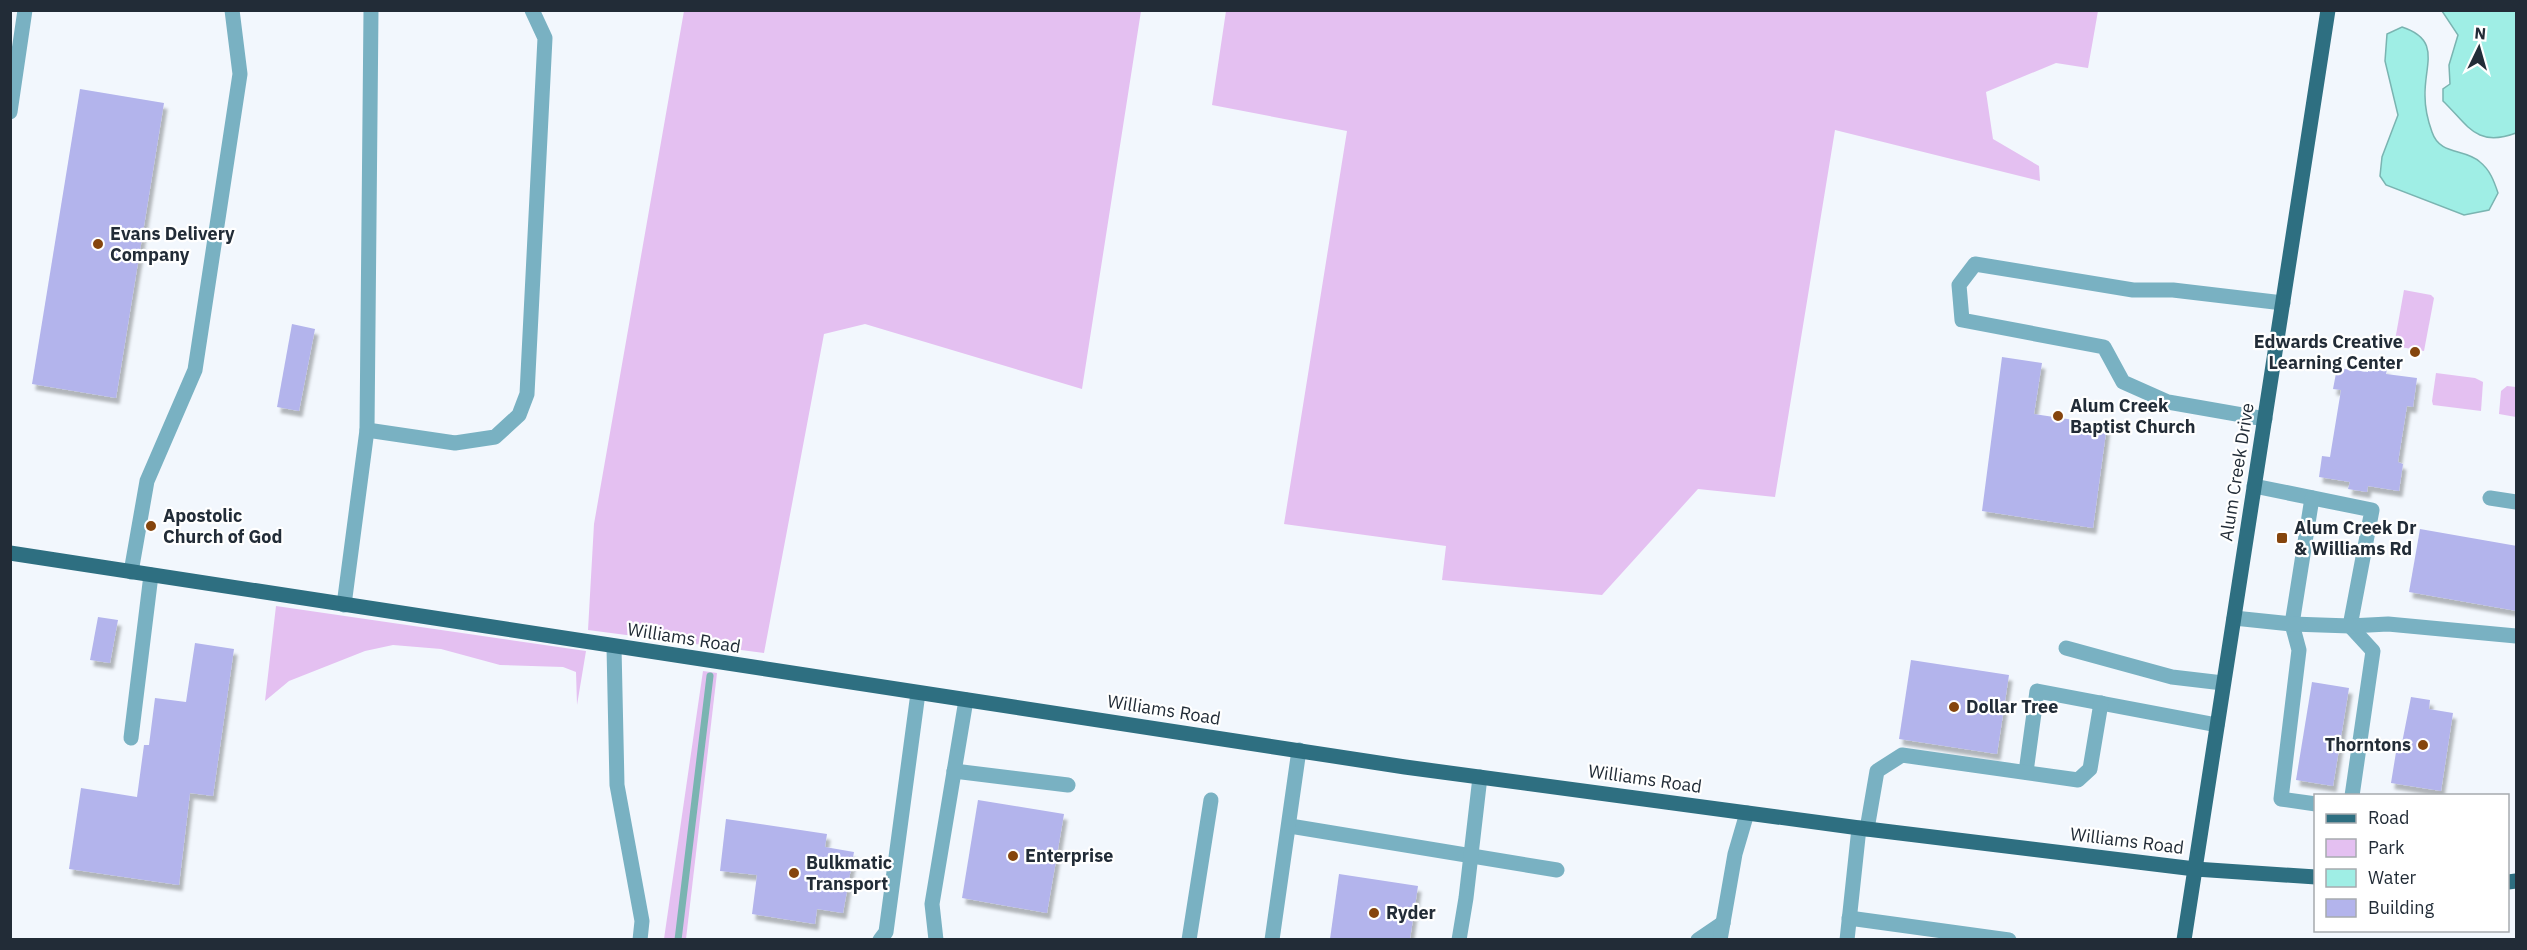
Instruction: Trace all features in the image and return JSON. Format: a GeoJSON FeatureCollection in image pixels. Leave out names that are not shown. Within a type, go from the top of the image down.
{"type":"FeatureCollection","features":[{"type":"Feature","properties":{"kind":"main road","name":"Alum Creek Drive"},"geometry":{"type":"LineString","coordinates":[[2184,939],[2328,10]]}},
{"type":"Feature","properties":{"kind":"main road","name":"Williams Road"},"geometry":{"type":"LineString","coordinates":[[10,554],[1480,777],[2195,869],[2314,877]]}},
{"type":"Feature","properties":{"kind":"lane"},"geometry":{"type":"LineString","coordinates":[[10,112],[25,10]]}},
{"type":"Feature","properties":{"kind":"lane"},"geometry":{"type":"LineString","coordinates":[[131,572],[147,481],[195,370],[240,74],[232,10]]}},
{"type":"Feature","properties":{"kind":"lane"},"geometry":{"type":"LineString","coordinates":[[344,605],[367,430],[371,10]]}},
{"type":"Feature","properties":{"kind":"lane"},"geometry":{"type":"LineString","coordinates":[[367,430],[455,443],[495,437],[519,415],[527,394],[545,38],[532,10]]}},
{"type":"Feature","properties":{"kind":"lane"},"geometry":{"type":"LineString","coordinates":[[2265,419],[2168,402],[2122,382],[2104,347],[1962,320],[1959,285],[1976,264],[2133,290],[2173,290],[2283,303]]}},
{"type":"Feature","properties":{"kind":"lane"},"geometry":{"type":"LineString","coordinates":[[2254,486],[2372,510],[2350,626]]}},
{"type":"Feature","properties":{"kind":"lane"},"geometry":{"type":"LineString","coordinates":[[2312,498],[2292,624],[2300,650],[2281,799],[2314,804]]}},
{"type":"Feature","properties":{"kind":"lane"},"geometry":{"type":"LineString","coordinates":[[2490,498],[2517,502]]}},
{"type":"Feature","properties":{"kind":"lane"},"geometry":{"type":"LineString","coordinates":[[131,738],[151,575]]}},
{"type":"Feature","properties":{"kind":"lane"},"geometry":{"type":"LineString","coordinates":[[2234,618],[2292,624],[2350,626],[2388,624],[2517,636]]}},
{"type":"Feature","properties":{"kind":"lane"},"geometry":{"type":"LineString","coordinates":[[2350,626],[2373,651],[2352,794]]}},
{"type":"Feature","properties":{"kind":"lane"},"geometry":{"type":"LineString","coordinates":[[614,647],[617,785],[642,921],[640,939]]}},
{"type":"Feature","properties":{"kind":"lane"},"geometry":{"type":"LineString","coordinates":[[2066,648],[2172,677],[2223,683]]}},
{"type":"Feature","properties":{"kind":"lane"},"geometry":{"type":"LineString","coordinates":[[2026,772],[2037,691],[2217,725]]}},
{"type":"Feature","properties":{"kind":"lane"},"geometry":{"type":"LineString","coordinates":[[880,939],[886,932],[918,693]]}},
{"type":"Feature","properties":{"kind":"lane"},"geometry":{"type":"LineString","coordinates":[[936,939],[932,904],[966,700]]}},
{"type":"Feature","properties":{"kind":"lane"},"geometry":{"type":"LineString","coordinates":[[1847,939],[1863,828],[1877,771],[1902,755],[2078,780],[2090,769],[2101,703]]}},
{"type":"Feature","properties":{"kind":"lane"},"geometry":{"type":"LineString","coordinates":[[1272,939],[1290,826],[1299,750]]}},
{"type":"Feature","properties":{"kind":"lane"},"geometry":{"type":"LineString","coordinates":[[954,771],[1068,785]]}},
{"type":"Feature","properties":{"kind":"lane"},"geometry":{"type":"LineString","coordinates":[[1459,939],[1480,777]]}},
{"type":"Feature","properties":{"kind":"lane"},"geometry":{"type":"LineString","coordinates":[[1189,939],[1211,800]]}},
{"type":"Feature","properties":{"kind":"lane"},"geometry":{"type":"LineString","coordinates":[[1720,939],[1735,854],[1747,813]]}},
{"type":"Feature","properties":{"kind":"lane"},"geometry":{"type":"LineString","coordinates":[[1290,826],[1557,870]]}},
{"type":"Feature","properties":{"kind":"lane"},"geometry":{"type":"LineString","coordinates":[[1849,918],[1999,939]]}},
{"type":"Feature","properties":{"kind":"lane"},"geometry":{"type":"LineString","coordinates":[[1698,939],[1723,923]]}},
{"type":"Feature","properties":{"kind":"green space"},"geometry":{"type":"Polygon","coordinates":[[[1226,10],[2098,11],[2088,68],[2056,63],[1986,92],[1993,139],[2039,166],[2040,181],[1835,130],[1775,497],[1698,489],[1602,595],[1442,580],[1446,546],[1284,524],[1347,131],[1212,105],[1226,10]]]}},
{"type":"Feature","properties":{"kind":"green space"},"geometry":{"type":"Polygon","coordinates":[[[684,11],[1141,11],[1082,389],[865,324],[824,334],[764,653],[588,630],[594,524],[684,11]]]}},
{"type":"Feature","properties":{"kind":"green space"},"geometry":{"type":"Polygon","coordinates":[[[2404,290],[2431,295],[2434,298],[2424,351],[2394,346],[2404,290]]]}},
{"type":"Feature","properties":{"kind":"green space"},"geometry":{"type":"Polygon","coordinates":[[[2436,373],[2475,378],[2483,382],[2481,411],[2433,405],[2436,373]]]}},
{"type":"Feature","properties":{"kind":"green space"},"geometry":{"type":"Polygon","coordinates":[[[2507,386],[2516,387],[2516,417],[2499,414],[2501,391],[2507,386]]]}},
{"type":"Feature","properties":{"kind":"green space"},"geometry":{"type":"Polygon","coordinates":[[[276,606],[586,651],[577,705],[576,672],[563,667],[500,665],[441,649],[393,645],[365,651],[289,681],[265,701],[276,606]]]}},
{"type":"Feature","properties":{"kind":"green space"},"geometry":{"type":"Polygon","coordinates":[[[703,671],[717,673],[686,939],[664,939],[703,671]]]}},
{"type":"Feature","properties":{"kind":"water"},"geometry":{"type":"Polygon","coordinates":[[[2442,11],[2516,11],[2516,133],[2491,138],[2482,136],[2467,126],[2443,101],[2443,89],[2450,84],[2449,65],[2458,35],[2442,11]]]}},
{"type":"Feature","properties":{"kind":"water"},"geometry":{"type":"Polygon","coordinates":[[[2402,27],[2414,32],[2427,46],[2425,100],[2432,132],[2441,145],[2474,158],[2486,169],[2498,193],[2489,210],[2464,215],[2386,185],[2380,176],[2382,157],[2398,115],[2385,61],[2387,34],[2402,27]]]}},
{"type":"Feature","properties":{"kind":"building","name":"Evans Delivery Company"},"geometry":{"type":"Polygon","coordinates":[[[80,89],[164,103],[116,398],[32,384],[80,89]]]}},
{"type":"Feature","properties":{"kind":"building"},"geometry":{"type":"Polygon","coordinates":[[[292,324],[315,329],[299,411],[277,407],[292,324]]]}},
{"type":"Feature","properties":{"kind":"building"},"geometry":{"type":"Polygon","coordinates":[[[2002,357],[2042,363],[2034,414],[2107,425],[2093,528],[1982,511],[2002,357]]]}},
{"type":"Feature","properties":{"kind":"building"},"geometry":{"type":"Polygon","coordinates":[[[2369,366],[2387,369],[2386,374],[2417,378],[2413,407],[2407,406],[2398,462],[2403,464],[2399,491],[2368,486],[2367,492],[2348,489],[2350,482],[2319,477],[2322,456],[2330,457],[2341,390],[2333,389],[2337,368],[2368,372],[2369,366]]]}},
{"type":"Feature","properties":{"kind":"building"},"geometry":{"type":"Polygon","coordinates":[[[2420,529],[2517,546],[2517,611],[2409,592],[2420,529]]]}},
{"type":"Feature","properties":{"kind":"building"},"geometry":{"type":"Polygon","coordinates":[[[98,617],[118,620],[110,663],[90,660],[98,617]]]}},
{"type":"Feature","properties":{"kind":"building"},"geometry":{"type":"Polygon","coordinates":[[[195,643],[234,649],[213,796],[190,793],[179,885],[69,869],[81,788],[137,797],[144,745],[149,745],[155,698],[186,702],[195,643]]]}},
{"type":"Feature","properties":{"kind":"building","name":"Dollar Tree"},"geometry":{"type":"Polygon","coordinates":[[[1911,660],[2009,675],[1997,754],[1899,739],[1911,660]]]}},
{"type":"Feature","properties":{"kind":"building","name":"Thorntons"},"geometry":{"type":"Polygon","coordinates":[[[2312,682],[2349,688],[2333,786],[2296,780],[2312,682]]]}},
{"type":"Feature","properties":{"kind":"building","name":"Thorntons"},"geometry":{"type":"Polygon","coordinates":[[[2411,697],[2430,700],[2429,709],[2453,713],[2441,791],[2391,783],[2397,746],[2402,743],[2411,697]]]}},
{"type":"Feature","properties":{"kind":"building","name":"Enterprise"},"geometry":{"type":"Polygon","coordinates":[[[978,800],[1064,814],[1047,913],[962,898],[978,800]]]}},
{"type":"Feature","properties":{"kind":"building","name":"Bulkmatic Transport"},"geometry":{"type":"Polygon","coordinates":[[[726,819],[827,834],[825,847],[854,852],[843,913],[817,909],[815,924],[752,914],[757,875],[720,871],[726,819]]]}},
{"type":"Feature","properties":{"kind":"building","name":"Ryder"},"geometry":{"type":"Polygon","coordinates":[[[1339,874],[1418,886],[1410,939],[1330,939],[1339,874]]]}},
{"type":"Feature","properties":{"kind":"waterway"},"geometry":{"type":"LineString","coordinates":[[678,940],[710,676]]}},
{"type":"Feature","properties":{"kind":"place","name":"Evans Delivery Company"},"geometry":{"type":"Point","coordinates":[98,244]}},
{"type":"Feature","properties":{"kind":"place","name":"Edwards Creative Learning Center"},"geometry":{"type":"Point","coordinates":[2415,352]}},
{"type":"Feature","properties":{"kind":"place","name":"Alum Creek Baptist Church"},"geometry":{"type":"Point","coordinates":[2058,416]}},
{"type":"Feature","properties":{"kind":"place","name":"Apostolic Church of God"},"geometry":{"type":"Point","coordinates":[151,526]}},
{"type":"Feature","properties":{"kind":"place","name":"Alum Creek Dr & Williams Rd"},"geometry":{"type":"Point","coordinates":[2282,538]}},
{"type":"Feature","properties":{"kind":"place","name":"Dollar Tree"},"geometry":{"type":"Point","coordinates":[1954,707]}},
{"type":"Feature","properties":{"kind":"place","name":"Thorntons"},"geometry":{"type":"Point","coordinates":[2423,745]}},
{"type":"Feature","properties":{"kind":"place","name":"Enterprise"},"geometry":{"type":"Point","coordinates":[1013,856]}},
{"type":"Feature","properties":{"kind":"place","name":"Bulkmatic Transport"},"geometry":{"type":"Point","coordinates":[794,873]}},
{"type":"Feature","properties":{"kind":"place","name":"Ryder"},"geometry":{"type":"Point","coordinates":[1374,913]}}]}
